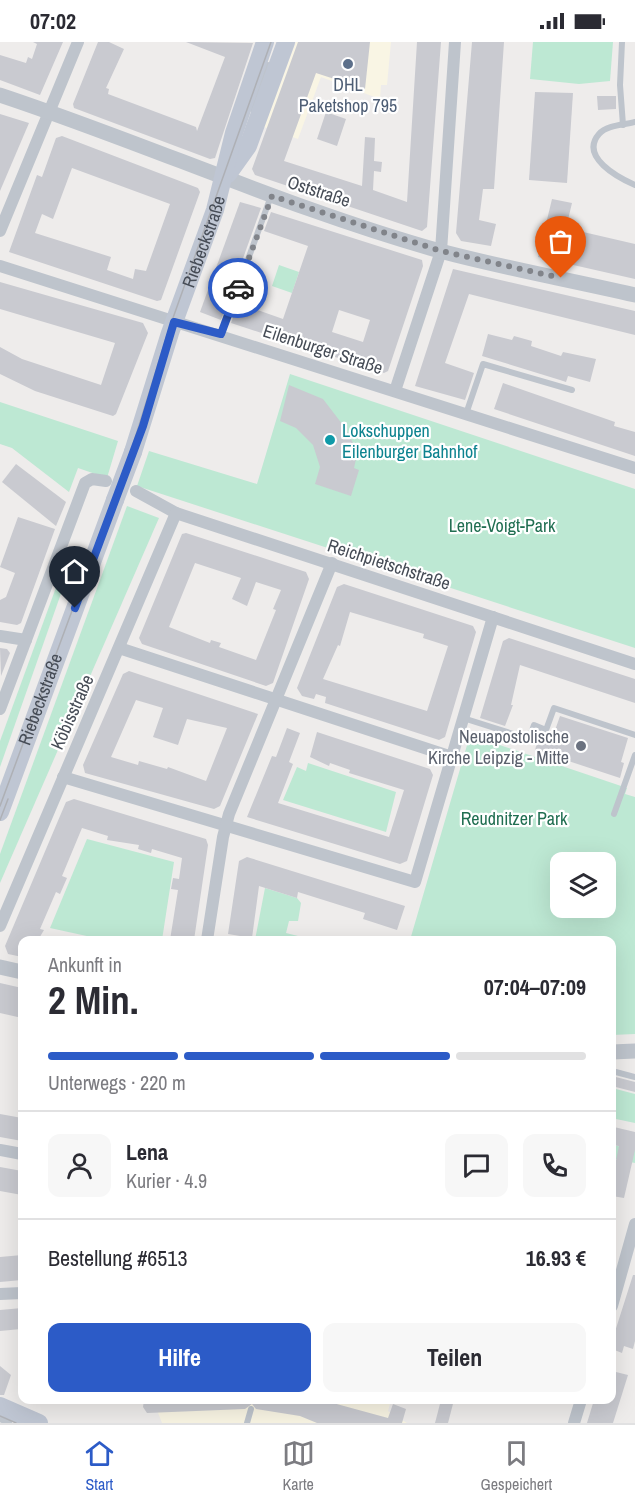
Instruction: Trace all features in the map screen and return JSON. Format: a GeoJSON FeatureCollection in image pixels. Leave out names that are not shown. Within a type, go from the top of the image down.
{"type":"FeatureCollection","features":[{"type":"Feature","properties":{"kind":"main road","name":"Riebeckstraße"},"geometry":{"type":"LineString","coordinates":[[224,179],[248,146],[286,42]]}},
{"type":"Feature","properties":{"kind":"main road","name":"Riebeckstraße"},"geometry":{"type":"LineString","coordinates":[[0,812],[133,452],[174,322],[224,179],[234,133],[270,47]]}},
{"type":"Feature","properties":{"kind":"main road"},"geometry":{"type":"LineString","coordinates":[[0,1406],[39,1423]]}},
{"type":"Feature","properties":{"kind":"street"},"geometry":{"type":"LineString","coordinates":[[0,231],[78,42]]}},
{"type":"Feature","properties":{"kind":"street"},"geometry":{"type":"LineString","coordinates":[[395,391],[441,251],[455,42]]}},
{"type":"Feature","properties":{"kind":"street","name":"Oststraße"},"geometry":{"type":"LineString","coordinates":[[0,95],[272,196],[441,251],[635,295]]}},
{"type":"Feature","properties":{"kind":"street","name":"Eilenburger Straße"},"geometry":{"type":"LineString","coordinates":[[0,266],[174,322],[221,334],[635,468]]}},
{"type":"Feature","properties":{"kind":"street"},"geometry":{"type":"LineString","coordinates":[[0,709],[69,512],[86,483],[92,479],[105,481]]}},
{"type":"Feature","properties":{"kind":"street","name":"Reichpietschstraße"},"geometry":{"type":"LineString","coordinates":[[136,491],[176,513],[635,664]]}},
{"type":"Feature","properties":{"kind":"street","name":"Köbisstraße"},"geometry":{"type":"LineString","coordinates":[[0,926],[176,513]]}},
{"type":"Feature","properties":{"kind":"street"},"geometry":{"type":"LineString","coordinates":[[208,936],[223,837],[228,825],[229,814],[332,563]]}},
{"type":"Feature","properties":{"kind":"street"},"geometry":{"type":"LineString","coordinates":[[63,777],[415,882],[493,617]]}},
{"type":"Feature","properties":{"kind":"street"},"geometry":{"type":"LineString","coordinates":[[0,636],[26,640]]}},
{"type":"Feature","properties":{"kind":"street"},"geometry":{"type":"LineString","coordinates":[[119,648],[452,757]]}},
{"type":"Feature","properties":{"kind":"street"},"geometry":{"type":"LineString","coordinates":[[0,967],[18,971]]}},
{"type":"Feature","properties":{"kind":"street"},"geometry":{"type":"LineString","coordinates":[[616,1052],[635,1051]]}},
{"type":"Feature","properties":{"kind":"street"},"geometry":{"type":"LineString","coordinates":[[0,1150],[18,1153]]}},
{"type":"Feature","properties":{"kind":"street"},"geometry":{"type":"LineString","coordinates":[[616,1292],[635,1224]]}},
{"type":"Feature","properties":{"kind":"street"},"geometry":{"type":"LineString","coordinates":[[0,1294],[18,1293]]}},
{"type":"Feature","properties":{"kind":"street"},"geometry":{"type":"LineString","coordinates":[[574,1423],[580,1404]]}},
{"type":"Feature","properties":{"kind":"lane"},"geometry":{"type":"LineString","coordinates":[[622,42],[620,85],[623,125]]}},
{"type":"Feature","properties":{"kind":"lane"},"geometry":{"type":"LineString","coordinates":[[635,122],[610,127],[599,134],[595,143],[597,157],[604,168],[635,185]]}},
{"type":"Feature","properties":{"kind":"lane"},"geometry":{"type":"LineString","coordinates":[[221,334],[272,196]]}},
{"type":"Feature","properties":{"kind":"lane"},"geometry":{"type":"LineString","coordinates":[[466,414],[483,363],[572,390]]}},
{"type":"Feature","properties":{"kind":"lane"},"geometry":{"type":"LineString","coordinates":[[463,718],[529,739],[534,725],[546,730],[554,708],[635,735]]}},
{"type":"Feature","properties":{"kind":"lane"},"geometry":{"type":"LineString","coordinates":[[614,814],[635,754]]}},
{"type":"Feature","properties":{"kind":"lane"},"geometry":{"type":"LineString","coordinates":[[616,1072],[635,1077]]}},
{"type":"Feature","properties":{"kind":"lane"},"geometry":{"type":"LineString","coordinates":[[247,1423],[251,1409]]}},
{"type":"Feature","properties":{"kind":"lane"},"geometry":{"type":"LineString","coordinates":[[0,1419],[9,1423]]}},
{"type":"Feature","properties":{"kind":"shaded area"},"geometry":{"type":"Polygon","coordinates":[[[296,42],[391,42],[387,85],[381,85],[380,99],[321,77],[298,139],[264,127],[296,42]]]}},
{"type":"Feature","properties":{"kind":"shaded area"},"geometry":{"type":"Polygon","coordinates":[[[155,1404],[390,1404],[388,1411],[407,1423],[162,1423],[155,1404]]]}},
{"type":"Feature","properties":{"kind":"green space"},"geometry":{"type":"Polygon","coordinates":[[[533,42],[613,42],[610,81],[579,84],[530,79],[533,42]]]}},
{"type":"Feature","properties":{"kind":"green space"},"geometry":{"type":"Polygon","coordinates":[[[279,265],[299,272],[292,293],[272,286],[279,265]]]}},
{"type":"Feature","properties":{"kind":"green space","name":"Lene-Voigt-Park"},"geometry":{"type":"Polygon","coordinates":[[[290,374],[635,489],[635,648],[137,486],[149,451],[257,484],[290,374]]]}},
{"type":"Feature","properties":{"kind":"green space"},"geometry":{"type":"Polygon","coordinates":[[[0,402],[118,441],[107,478],[78,468],[69,492],[12,448],[0,444],[0,402]]]}},
{"type":"Feature","properties":{"kind":"green space"},"geometry":{"type":"Polygon","coordinates":[[[127,506],[159,518],[0,883],[0,854],[127,506]]]}},
{"type":"Feature","properties":{"kind":"green space"},"geometry":{"type":"Polygon","coordinates":[[[58,582],[64,585],[0,767],[0,741],[58,582]]]}},
{"type":"Feature","properties":{"kind":"green space","name":"Reudnitzer Park"},"geometry":{"type":"Polygon","coordinates":[[[470,735],[627,788],[625,794],[635,797],[635,1034],[616,1035],[616,936],[411,936],[470,735]]]}},
{"type":"Feature","properties":{"kind":"green space"},"geometry":{"type":"Polygon","coordinates":[[[308,763],[396,792],[386,832],[283,800],[297,767],[306,771],[308,763]]]}},
{"type":"Feature","properties":{"kind":"green space"},"geometry":{"type":"Polygon","coordinates":[[[87,839],[174,862],[163,936],[87,936],[50,928],[87,839]]]}},
{"type":"Feature","properties":{"kind":"green space"},"geometry":{"type":"Polygon","coordinates":[[[265,888],[297,898],[301,903],[298,921],[289,921],[286,933],[298,936],[256,936],[265,888]]]}},
{"type":"Feature","properties":{"kind":"green space"},"geometry":{"type":"Polygon","coordinates":[[[616,1089],[635,1094],[635,1123],[616,1119],[616,1089]]]}},
{"type":"Feature","properties":{"kind":"green space"},"geometry":{"type":"Polygon","coordinates":[[[616,1146],[635,1149],[635,1163],[616,1159],[616,1146]]]}},
{"type":"Feature","properties":{"kind":"building"},"geometry":{"type":"Polygon","coordinates":[[[33,42],[63,42],[40,95],[0,80],[0,55],[26,63],[28,57],[32,59],[37,44],[33,42]]]}},
{"type":"Feature","properties":{"kind":"building"},"geometry":{"type":"Polygon","coordinates":[[[98,42],[109,42],[124,49],[106,88],[109,89],[108,94],[196,127],[197,131],[225,57],[186,42],[253,43],[215,158],[210,159],[74,108],[73,104],[98,42]]]}},
{"type":"Feature","properties":{"kind":"building"},"geometry":{"type":"Polygon","coordinates":[[[298,42],[370,42],[365,89],[316,73],[284,161],[362,186],[365,137],[375,138],[374,161],[382,162],[381,172],[374,171],[373,190],[407,202],[417,42],[441,42],[427,227],[422,231],[255,175],[252,169],[298,42]]]}},
{"type":"Feature","properties":{"kind":"building"},"geometry":{"type":"Polygon","coordinates":[[[472,42],[504,42],[494,189],[483,189],[479,220],[496,224],[491,246],[461,241],[456,233],[472,42]]]}},
{"type":"Feature","properties":{"kind":"building"},"geometry":{"type":"Polygon","coordinates":[[[535,92],[573,93],[567,183],[529,180],[535,92]]]}},
{"type":"Feature","properties":{"kind":"building"},"geometry":{"type":"Polygon","coordinates":[[[597,96],[616,96],[616,109],[598,110],[597,96]]]}},
{"type":"Feature","properties":{"kind":"building"},"geometry":{"type":"Polygon","coordinates":[[[326,112],[346,119],[337,146],[317,139],[326,112]]]}},
{"type":"Feature","properties":{"kind":"building"},"geometry":{"type":"Polygon","coordinates":[[[0,114],[29,123],[0,191],[0,114]]]}},
{"type":"Feature","properties":{"kind":"building"},"geometry":{"type":"Polygon","coordinates":[[[62,136],[198,188],[200,192],[161,300],[157,301],[9,252],[37,175],[42,177],[56,138],[62,136]],[[72,168],[53,219],[42,214],[35,233],[111,257],[107,270],[133,279],[135,269],[146,271],[170,204],[72,168]]]}},
{"type":"Feature","properties":{"kind":"building"},"geometry":{"type":"Polygon","coordinates":[[[552,199],[572,203],[566,228],[635,244],[635,279],[538,257],[552,199]]]}},
{"type":"Feature","properties":{"kind":"building"},"geometry":{"type":"Polygon","coordinates":[[[240,202],[261,208],[221,320],[200,312],[240,202]]]}},
{"type":"Feature","properties":{"kind":"building"},"geometry":{"type":"Polygon","coordinates":[[[271,212],[422,260],[423,266],[388,371],[384,373],[231,323],[238,303],[283,319],[308,246],[264,231],[271,212]],[[339,310],[332,332],[363,342],[370,320],[339,310]]]}},
{"type":"Feature","properties":{"kind":"building"},"geometry":{"type":"Polygon","coordinates":[[[453,269],[635,311],[635,335],[469,294],[445,363],[474,373],[465,400],[415,386],[453,269]]]}},
{"type":"Feature","properties":{"kind":"building"},"geometry":{"type":"Polygon","coordinates":[[[0,282],[143,323],[148,333],[116,414],[113,416],[35,391],[0,374],[0,347],[22,359],[101,385],[115,343],[0,309],[0,282]]]}},
{"type":"Feature","properties":{"kind":"building"},"geometry":{"type":"Polygon","coordinates":[[[488,334],[512,340],[514,336],[532,341],[531,346],[561,356],[563,352],[596,359],[590,382],[568,376],[566,382],[482,356],[488,334]]]}},
{"type":"Feature","properties":{"kind":"building"},"geometry":{"type":"Polygon","coordinates":[[[503,383],[615,422],[614,426],[635,432],[635,456],[494,409],[503,383]]]}},
{"type":"Feature","properties":{"kind":"building","name":"Lokschuppen Eilenburger Bahnhof"},"geometry":{"type":"Polygon","coordinates":[[[289,385],[323,399],[346,429],[353,443],[356,459],[354,468],[359,470],[351,496],[315,484],[320,467],[313,445],[296,428],[280,421],[289,385]]]}},
{"type":"Feature","properties":{"kind":"building"},"geometry":{"type":"Polygon","coordinates":[[[16,464],[66,502],[56,526],[2,482],[16,464]]]}},
{"type":"Feature","properties":{"kind":"building"},"geometry":{"type":"Polygon","coordinates":[[[18,517],[55,529],[21,623],[17,625],[0,622],[0,600],[6,597],[15,573],[0,567],[18,517]]]}},
{"type":"Feature","properties":{"kind":"building"},"geometry":{"type":"Polygon","coordinates":[[[186,533],[306,572],[309,579],[273,683],[266,686],[142,644],[139,638],[182,534],[186,533]],[[195,563],[169,627],[210,643],[211,640],[221,643],[219,647],[256,660],[276,610],[273,609],[281,590],[256,582],[247,606],[232,599],[241,578],[195,563]]]}},
{"type":"Feature","properties":{"kind":"building"},"geometry":{"type":"Polygon","coordinates":[[[344,584],[473,626],[476,632],[445,737],[439,740],[325,703],[326,697],[316,694],[314,699],[302,696],[297,688],[337,587],[344,584]],[[350,612],[340,646],[338,645],[323,679],[427,711],[448,646],[423,638],[424,634],[350,612]]]}},
{"type":"Feature","properties":{"kind":"building"},"geometry":{"type":"Polygon","coordinates":[[[509,638],[635,679],[635,703],[520,665],[511,705],[513,705],[505,726],[480,718],[503,641],[509,638]]]}},
{"type":"Feature","properties":{"kind":"building"},"geometry":{"type":"Polygon","coordinates":[[[0,648],[7,649],[10,653],[1,676],[0,648]]]}},
{"type":"Feature","properties":{"kind":"building"},"geometry":{"type":"Polygon","coordinates":[[[129,671],[258,714],[220,806],[214,809],[85,773],[83,765],[123,674],[129,671]],[[136,700],[111,757],[138,765],[139,761],[167,769],[168,767],[206,781],[227,728],[187,719],[178,745],[153,737],[163,708],[136,700]]]}},
{"type":"Feature","properties":{"kind":"building","name":"Neuapostolische Kirche Leipzig - Mitte"},"geometry":{"type":"Polygon","coordinates":[[[560,716],[628,738],[621,762],[624,763],[620,778],[535,750],[540,733],[553,736],[560,716]]]}},
{"type":"Feature","properties":{"kind":"building"},"geometry":{"type":"Polygon","coordinates":[[[287,728],[300,733],[289,762],[293,764],[278,803],[389,837],[404,790],[349,773],[350,770],[330,763],[329,766],[310,757],[317,732],[430,769],[433,775],[407,861],[400,864],[247,817],[272,756],[276,757],[287,728]]]}},
{"type":"Feature","properties":{"kind":"building"},"geometry":{"type":"Polygon","coordinates":[[[74,799],[206,839],[208,845],[195,936],[171,936],[178,890],[171,889],[173,878],[179,879],[182,858],[152,849],[151,853],[138,849],[139,845],[107,840],[108,836],[82,828],[62,876],[67,878],[60,894],[56,892],[40,929],[44,930],[40,936],[18,936],[18,956],[8,954],[5,946],[66,802],[74,799]]]}},
{"type":"Feature","properties":{"kind":"building"},"geometry":{"type":"Polygon","coordinates":[[[247,857],[405,906],[397,930],[363,919],[365,913],[298,892],[297,898],[259,886],[252,936],[228,934],[239,861],[247,857]]]}},
{"type":"Feature","properties":{"kind":"building"},"geometry":{"type":"Polygon","coordinates":[[[0,983],[18,987],[18,1017],[0,1013],[0,983]]]}},
{"type":"Feature","properties":{"kind":"building"},"geometry":{"type":"Polygon","coordinates":[[[616,1077],[635,1082],[635,1092],[616,1087],[616,1077]]]}},
{"type":"Feature","properties":{"kind":"building"},"geometry":{"type":"Polygon","coordinates":[[[0,1114],[18,1117],[18,1140],[0,1137],[0,1114]]]}},
{"type":"Feature","properties":{"kind":"building"},"geometry":{"type":"Polygon","coordinates":[[[616,1127],[635,1132],[635,1150],[624,1198],[616,1197],[616,1161],[619,1146],[616,1146],[616,1127]]]}},
{"type":"Feature","properties":{"kind":"building"},"geometry":{"type":"Polygon","coordinates":[[[0,1167],[18,1170],[18,1194],[0,1191],[0,1167]]]}},
{"type":"Feature","properties":{"kind":"building"},"geometry":{"type":"Polygon","coordinates":[[[18,1255],[18,1280],[0,1282],[0,1257],[18,1255]]]}},
{"type":"Feature","properties":{"kind":"building"},"geometry":{"type":"Polygon","coordinates":[[[633,1275],[635,1275],[633,1349],[624,1346],[622,1353],[616,1351],[616,1328],[633,1275]]]}},
{"type":"Feature","properties":{"kind":"building"},"geometry":{"type":"Polygon","coordinates":[[[18,1308],[18,1329],[0,1331],[0,1310],[18,1308]]]}},
{"type":"Feature","properties":{"kind":"building"},"geometry":{"type":"Polygon","coordinates":[[[0,1366],[11,1375],[4,1395],[0,1395],[0,1366]]]}},
{"type":"Feature","properties":{"kind":"building"},"geometry":{"type":"Polygon","coordinates":[[[616,1372],[628,1375],[613,1423],[587,1423],[593,1404],[616,1404],[616,1372]]]}},
{"type":"Feature","properties":{"kind":"building"},"geometry":{"type":"Polygon","coordinates":[[[143,1404],[252,1404],[245,1409],[147,1413],[143,1404]]]}},
{"type":"Feature","properties":{"kind":"building"},"geometry":{"type":"Polygon","coordinates":[[[252,1404],[337,1404],[388,1418],[393,1404],[406,1409],[402,1423],[317,1423],[300,1416],[256,1409],[252,1404]]]}},
{"type":"Feature","properties":{"kind":"building"},"geometry":{"type":"Polygon","coordinates":[[[440,1404],[453,1404],[448,1423],[435,1423],[440,1404]]]}},
{"type":"Feature","properties":{"kind":"tram line"},"geometry":{"type":"LineString","coordinates":[[0,806],[131,451],[168,332],[271,42]]}},
{"type":"Feature","properties":{"kind":"tram line"},"geometry":{"type":"LineString","coordinates":[[0,820],[8,799]]}},
{"type":"Feature","properties":{"kind":"tram line"},"geometry":{"type":"LineString","coordinates":[[0,1416],[16,1423]]}},
{"type":"Feature","properties":{"kind":"way so far"},"geometry":{"type":"LineString","coordinates":[[238,288],[272,196],[441,251],[561,278]]}},
{"type":"Feature","properties":{"kind":"place","name":"DHL Paketshop 795"},"geometry":{"type":"Point","coordinates":[348,64]}},
{"type":"Feature","properties":{"kind":"place","name":"Lokschuppen Eilenburger Bahnhof"},"geometry":{"type":"Point","coordinates":[330,440]}},
{"type":"Feature","properties":{"kind":"place","name":"Neuapostolische Kirche Leipzig - Mitte"},"geometry":{"type":"Point","coordinates":[581,746]}},
{"type":"Feature","properties":{"kind":"route"},"geometry":{"type":"LineString","coordinates":[[75,608],[143,426],[174,322],[221,334],[238,288]]}}]}
